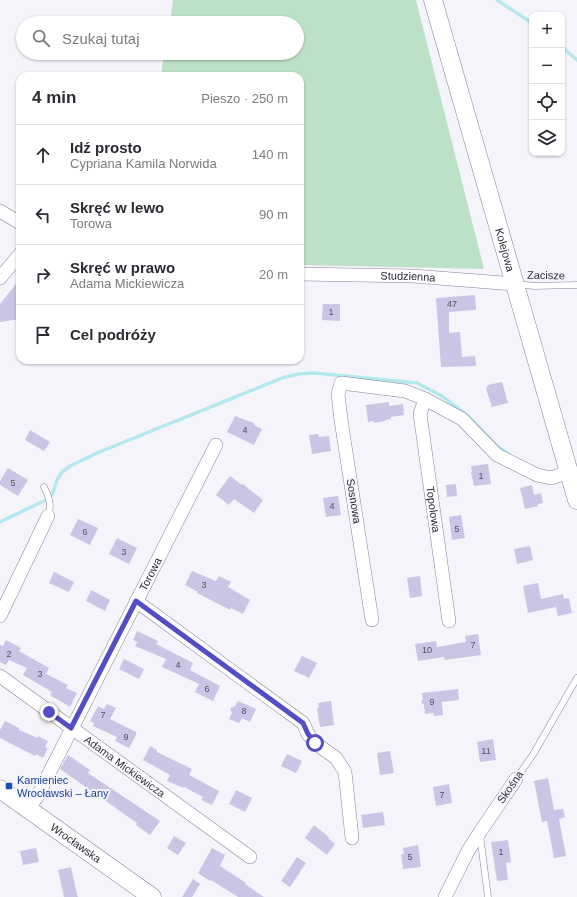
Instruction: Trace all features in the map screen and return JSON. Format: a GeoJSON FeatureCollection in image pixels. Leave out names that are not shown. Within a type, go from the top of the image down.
{"type":"FeatureCollection","features":[{"type":"Feature","properties":{"kind":"street","name":"Kolejowa"},"geometry":{"type":"LineString","coordinates":[[433,0],[577,500]]}},
{"type":"Feature","properties":{"kind":"street"},"geometry":{"type":"LineString","coordinates":[[0,211],[16,221]]}},
{"type":"Feature","properties":{"kind":"street"},"geometry":{"type":"LineString","coordinates":[[0,278],[16,259]]}},
{"type":"Feature","properties":{"kind":"street","name":"Studzienna"},"geometry":{"type":"LineString","coordinates":[[304,274],[413,276],[515,284]]}},
{"type":"Feature","properties":{"kind":"street","name":"Sosnowa"},"geometry":{"type":"LineString","coordinates":[[372,620],[338,394],[341,383],[405,391],[425,399]]}},
{"type":"Feature","properties":{"kind":"street"},"geometry":{"type":"LineString","coordinates":[[425,399],[462,419],[497,455],[537,475],[551,478],[569,472]]}},
{"type":"Feature","properties":{"kind":"street","name":"Topolowa"},"geometry":{"type":"LineString","coordinates":[[425,399],[420,414],[449,621]]}},
{"type":"Feature","properties":{"kind":"street","name":"Torowa"},"geometry":{"type":"LineString","coordinates":[[28,809],[37,797],[216,445]]}},
{"type":"Feature","properties":{"kind":"street"},"geometry":{"type":"LineString","coordinates":[[0,616],[48,516]]}},
{"type":"Feature","properties":{"kind":"street"},"geometry":{"type":"LineString","coordinates":[[136,601],[303,723],[308,734],[315,743],[336,758],[345,772],[352,838]]}},
{"type":"Feature","properties":{"kind":"street","name":"Adama Mickiewicza"},"geometry":{"type":"LineString","coordinates":[[0,676],[250,857]]}},
{"type":"Feature","properties":{"kind":"street","name":"Skośna"},"geometry":{"type":"LineString","coordinates":[[445,897],[468,851],[516,779]]}},
{"type":"Feature","properties":{"kind":"street","name":"Wrocławska"},"geometry":{"type":"LineString","coordinates":[[0,788],[152,897]]}},
{"type":"Feature","properties":{"kind":"lane","name":"Zacisze"},"geometry":{"type":"LineString","coordinates":[[515,284],[534,286],[577,285]]}},
{"type":"Feature","properties":{"kind":"lane"},"geometry":{"type":"LineString","coordinates":[[44,487],[50,502],[48,516]]}},
{"type":"Feature","properties":{"kind":"lane","name":"Skośna"},"geometry":{"type":"LineString","coordinates":[[516,779],[534,754],[577,678]]}},
{"type":"Feature","properties":{"kind":"lane"},"geometry":{"type":"LineString","coordinates":[[480,832],[488,897]]}},
{"type":"Feature","properties":{"kind":"green space"},"geometry":{"type":"Polygon","coordinates":[[[173,0],[416,0],[484,269],[304,265],[304,72],[162,72],[163,60],[304,60],[304,16],[171,16],[173,0]]]}},
{"type":"Feature","properties":{"kind":"building"},"geometry":{"type":"Polygon","coordinates":[[[16,284],[16,320],[0,322],[0,304],[16,284]]]}},
{"type":"Feature","properties":{"kind":"building"},"geometry":{"type":"Polygon","coordinates":[[[475,295],[476,310],[449,312],[449,333],[460,332],[462,357],[475,356],[476,366],[441,367],[436,298],[475,295]]]}},
{"type":"Feature","properties":{"kind":"building"},"geometry":{"type":"Polygon","coordinates":[[[323,304],[340,304],[340,321],[322,320],[323,304]]]}},
{"type":"Feature","properties":{"kind":"building"},"geometry":{"type":"Polygon","coordinates":[[[502,382],[508,403],[492,407],[486,389],[488,385],[502,382]]]}},
{"type":"Feature","properties":{"kind":"building"},"geometry":{"type":"Polygon","coordinates":[[[389,402],[389,406],[403,404],[404,415],[391,417],[391,419],[385,421],[374,423],[374,421],[368,422],[366,405],[389,402]]]}},
{"type":"Feature","properties":{"kind":"building"},"geometry":{"type":"Polygon","coordinates":[[[235,416],[254,423],[254,425],[262,429],[254,445],[227,432],[235,416]]]}},
{"type":"Feature","properties":{"kind":"building"},"geometry":{"type":"Polygon","coordinates":[[[30,430],[50,442],[44,451],[25,440],[30,430]]]}},
{"type":"Feature","properties":{"kind":"building"},"geometry":{"type":"Polygon","coordinates":[[[318,434],[319,437],[329,436],[331,451],[312,454],[309,435],[318,434]]]}},
{"type":"Feature","properties":{"kind":"building"},"geometry":{"type":"Polygon","coordinates":[[[488,464],[491,484],[474,486],[471,466],[488,464]]]}},
{"type":"Feature","properties":{"kind":"building"},"geometry":{"type":"Polygon","coordinates":[[[8,468],[28,480],[18,496],[0,485],[0,481],[8,468]]]}},
{"type":"Feature","properties":{"kind":"building"},"geometry":{"type":"Polygon","coordinates":[[[230,476],[263,500],[254,513],[234,499],[229,505],[216,495],[230,476]]]}},
{"type":"Feature","properties":{"kind":"building"},"geometry":{"type":"Polygon","coordinates":[[[456,484],[457,496],[447,497],[446,485],[456,484]]]}},
{"type":"Feature","properties":{"kind":"building"},"geometry":{"type":"Polygon","coordinates":[[[532,485],[534,495],[541,493],[543,503],[538,504],[538,506],[525,509],[520,488],[532,485]]]}},
{"type":"Feature","properties":{"kind":"building"},"geometry":{"type":"Polygon","coordinates":[[[338,496],[341,515],[326,517],[323,498],[338,496]]]}},
{"type":"Feature","properties":{"kind":"building"},"geometry":{"type":"Polygon","coordinates":[[[461,515],[465,538],[452,540],[449,517],[461,515]]]}},
{"type":"Feature","properties":{"kind":"building"},"geometry":{"type":"Polygon","coordinates":[[[78,519],[98,528],[90,545],[70,535],[78,519]]]}},
{"type":"Feature","properties":{"kind":"building"},"geometry":{"type":"Polygon","coordinates":[[[117,538],[137,548],[129,564],[109,554],[117,538]]]}},
{"type":"Feature","properties":{"kind":"building"},"geometry":{"type":"Polygon","coordinates":[[[530,546],[533,560],[517,564],[514,549],[530,546]]]}},
{"type":"Feature","properties":{"kind":"building"},"geometry":{"type":"Polygon","coordinates":[[[192,571],[216,581],[219,576],[231,582],[228,587],[250,600],[243,614],[231,608],[230,610],[185,585],[192,571]]]}},
{"type":"Feature","properties":{"kind":"building"},"geometry":{"type":"Polygon","coordinates":[[[54,572],[74,582],[69,592],[49,583],[54,572]]]}},
{"type":"Feature","properties":{"kind":"building"},"geometry":{"type":"Polygon","coordinates":[[[420,576],[422,596],[410,598],[407,578],[420,576]]]}},
{"type":"Feature","properties":{"kind":"building"},"geometry":{"type":"Polygon","coordinates":[[[538,583],[541,599],[563,594],[564,599],[569,598],[572,613],[558,616],[556,607],[528,613],[523,586],[538,583]]]}},
{"type":"Feature","properties":{"kind":"building"},"geometry":{"type":"Polygon","coordinates":[[[91,590],[110,600],[105,611],[86,601],[91,590]]]}},
{"type":"Feature","properties":{"kind":"building"},"geometry":{"type":"Polygon","coordinates":[[[137,631],[158,641],[156,644],[193,663],[190,670],[220,686],[213,701],[195,692],[199,684],[162,667],[166,659],[135,646],[137,642],[133,640],[137,631]]]}},
{"type":"Feature","properties":{"kind":"building"},"geometry":{"type":"Polygon","coordinates":[[[478,634],[481,655],[445,660],[444,657],[418,661],[415,644],[436,641],[437,647],[466,642],[465,636],[478,634]]]}},
{"type":"Feature","properties":{"kind":"building"},"geometry":{"type":"Polygon","coordinates":[[[6,640],[21,648],[19,651],[49,668],[46,674],[68,685],[66,688],[77,693],[70,707],[50,695],[52,692],[23,675],[27,668],[9,660],[6,665],[0,662],[0,645],[3,646],[6,640]]]}},
{"type":"Feature","properties":{"kind":"building"},"geometry":{"type":"Polygon","coordinates":[[[302,656],[317,663],[309,678],[294,671],[302,656]]]}},
{"type":"Feature","properties":{"kind":"building"},"geometry":{"type":"Polygon","coordinates":[[[124,659],[144,669],[139,679],[119,669],[124,659]]]}},
{"type":"Feature","properties":{"kind":"building"},"geometry":{"type":"Polygon","coordinates":[[[458,689],[459,700],[442,702],[443,715],[434,716],[433,713],[425,714],[424,705],[421,702],[423,699],[422,693],[458,689]]]}},
{"type":"Feature","properties":{"kind":"building"},"geometry":{"type":"Polygon","coordinates":[[[238,701],[256,709],[250,722],[242,718],[239,723],[229,719],[232,713],[230,708],[235,706],[238,701]]]}},
{"type":"Feature","properties":{"kind":"building"},"geometry":{"type":"Polygon","coordinates":[[[331,701],[334,725],[320,727],[317,708],[319,708],[318,703],[331,701]]]}},
{"type":"Feature","properties":{"kind":"building"},"geometry":{"type":"Polygon","coordinates":[[[107,704],[116,708],[110,719],[136,732],[136,735],[129,748],[115,741],[117,737],[93,726],[94,723],[90,721],[98,706],[104,709],[107,704]]]}},
{"type":"Feature","properties":{"kind":"building"},"geometry":{"type":"Polygon","coordinates":[[[5,721],[19,728],[19,730],[48,741],[45,747],[48,748],[43,758],[36,754],[35,756],[0,738],[0,730],[5,721]]]}},
{"type":"Feature","properties":{"kind":"building"},"geometry":{"type":"Polygon","coordinates":[[[493,739],[496,760],[480,762],[477,742],[493,739]]]}},
{"type":"Feature","properties":{"kind":"building"},"geometry":{"type":"Polygon","coordinates":[[[150,746],[157,750],[157,752],[192,769],[189,775],[219,791],[212,805],[201,800],[203,797],[184,787],[183,788],[167,781],[170,775],[143,760],[150,746]]]}},
{"type":"Feature","properties":{"kind":"building"},"geometry":{"type":"Polygon","coordinates":[[[390,751],[394,773],[380,775],[377,753],[390,751]]]}},
{"type":"Feature","properties":{"kind":"building"},"geometry":{"type":"Polygon","coordinates":[[[287,754],[302,761],[296,773],[281,766],[287,754]]]}},
{"type":"Feature","properties":{"kind":"building"},"geometry":{"type":"Polygon","coordinates":[[[68,755],[90,770],[88,773],[160,821],[150,835],[136,825],[137,823],[60,769],[68,755]]]}},
{"type":"Feature","properties":{"kind":"building"},"geometry":{"type":"Polygon","coordinates":[[[548,778],[554,810],[563,809],[565,817],[559,819],[566,856],[554,858],[547,821],[542,822],[534,781],[548,778]]]}},
{"type":"Feature","properties":{"kind":"building"},"geometry":{"type":"Polygon","coordinates":[[[449,784],[452,803],[436,806],[433,787],[449,784]]]}},
{"type":"Feature","properties":{"kind":"building"},"geometry":{"type":"Polygon","coordinates":[[[236,790],[252,798],[245,812],[229,804],[236,790]]]}},
{"type":"Feature","properties":{"kind":"building"},"geometry":{"type":"Polygon","coordinates":[[[383,812],[385,825],[363,828],[361,815],[383,812]]]}},
{"type":"Feature","properties":{"kind":"building"},"geometry":{"type":"Polygon","coordinates":[[[314,825],[335,844],[327,855],[305,838],[314,825]]]}},
{"type":"Feature","properties":{"kind":"building"},"geometry":{"type":"Polygon","coordinates":[[[174,836],[186,843],[178,855],[167,848],[174,836]]]}},
{"type":"Feature","properties":{"kind":"building"},"geometry":{"type":"Polygon","coordinates":[[[508,840],[511,862],[506,863],[508,880],[497,881],[491,842],[508,840]]]}},
{"type":"Feature","properties":{"kind":"building"},"geometry":{"type":"Polygon","coordinates":[[[418,845],[421,867],[403,869],[401,854],[404,854],[403,848],[418,845]]]}},
{"type":"Feature","properties":{"kind":"building"},"geometry":{"type":"Polygon","coordinates":[[[36,848],[39,862],[23,865],[20,851],[36,848]]]}},
{"type":"Feature","properties":{"kind":"building"},"geometry":{"type":"Polygon","coordinates":[[[212,848],[225,855],[220,866],[264,897],[238,897],[198,873],[212,848]]]}},
{"type":"Feature","properties":{"kind":"building"},"geometry":{"type":"Polygon","coordinates":[[[297,857],[306,863],[290,887],[281,881],[297,857]]]}},
{"type":"Feature","properties":{"kind":"building"},"geometry":{"type":"Polygon","coordinates":[[[71,867],[78,897],[64,897],[58,870],[71,867]]]}},
{"type":"Feature","properties":{"kind":"building"},"geometry":{"type":"Polygon","coordinates":[[[193,879],[200,884],[192,897],[182,897],[193,879]]]}},
{"type":"Feature","properties":{"kind":"waterway"},"geometry":{"type":"LineString","coordinates":[[497,0],[529,21]]}},
{"type":"Feature","properties":{"kind":"waterway"},"geometry":{"type":"LineString","coordinates":[[563,48],[577,60]]}},
{"type":"Feature","properties":{"kind":"waterway"},"geometry":{"type":"LineString","coordinates":[[52,495],[57,480],[62,472],[70,466],[97,453],[282,378],[298,374],[314,373],[417,383],[442,396],[469,417],[497,446],[510,455]]}},
{"type":"Feature","properties":{"kind":"waterway"},"geometry":{"type":"LineString","coordinates":[[0,522],[44,501]]}},
{"type":"Feature","properties":{"kind":"place","name":"Kamieniec Wrocławski – Łany"},"geometry":{"type":"Point","coordinates":[9,786]}},
{"type":"Feature","properties":{"kind":"route"},"geometry":{"type":"LineString","coordinates":[[49,712],[71,728],[136,601],[303,723],[308,734],[315,743]]}}]}
